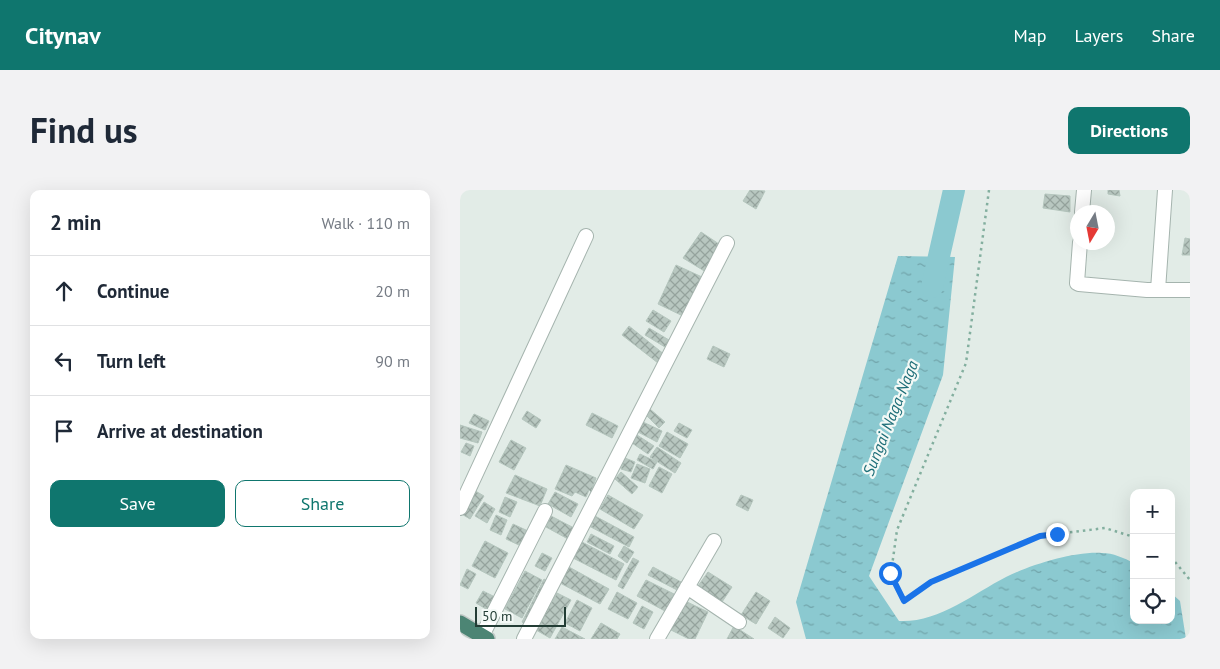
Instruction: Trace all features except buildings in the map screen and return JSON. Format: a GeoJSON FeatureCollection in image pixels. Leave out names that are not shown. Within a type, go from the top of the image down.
{"type":"FeatureCollection","features":[{"type":"Feature","properties":{"kind":"highway"},"geometry":{"type":"LineString","coordinates":[[460,623],[485,638]]}},
{"type":"Feature","properties":{"kind":"street"},"geometry":{"type":"LineString","coordinates":[[1083,205],[1084,190]]}},
{"type":"Feature","properties":{"kind":"street"},"geometry":{"type":"LineString","coordinates":[[1158,290],[1165,190]]}},
{"type":"Feature","properties":{"kind":"street"},"geometry":{"type":"LineString","coordinates":[[460,508],[586,236]]}},
{"type":"Feature","properties":{"kind":"street"},"geometry":{"type":"LineString","coordinates":[[524,639],[727,243]]}},
{"type":"Feature","properties":{"kind":"street"},"geometry":{"type":"LineString","coordinates":[[1079,250],[1078,284],[1158,290],[1190,290]]}},
{"type":"Feature","properties":{"kind":"street"},"geometry":{"type":"LineString","coordinates":[[485,638],[545,512]]}},
{"type":"Feature","properties":{"kind":"street"},"geometry":{"type":"LineString","coordinates":[[657,639],[714,541]]}},
{"type":"Feature","properties":{"kind":"street"},"geometry":{"type":"LineString","coordinates":[[687,587],[739,622]]}},
{"type":"Feature","properties":{"kind":"path"},"geometry":{"type":"LineString","coordinates":[[989,190],[966,363],[897,530],[890,573],[904,601],[931,582],[1040,536],[1105,528],[1130,537]]}},
{"type":"Feature","properties":{"kind":"path"},"geometry":{"type":"LineString","coordinates":[[1175,562],[1190,580]]}},
{"type":"Feature","properties":{"kind":"water"},"geometry":{"type":"Polygon","coordinates":[[[898,256],[955,257],[943,375],[869,576],[899,621],[913,620],[928,617],[955,606],[1006,577],[1027,568],[1079,554],[1106,553],[1130,561],[1130,624],[1175,624],[1175,597],[1180,601],[1186,639],[806,639],[796,602],[898,256]]]}},
{"type":"Feature","properties":{"kind":"waterway","name":"Sungai Naga-Naga"},"geometry":{"type":"LineString","coordinates":[[932,287],[954,190]]}},
{"type":"Feature","properties":{"kind":"route"},"geometry":{"type":"LineString","coordinates":[[890,573],[904,601],[931,582],[1040,536],[1057,534]]}}]}
